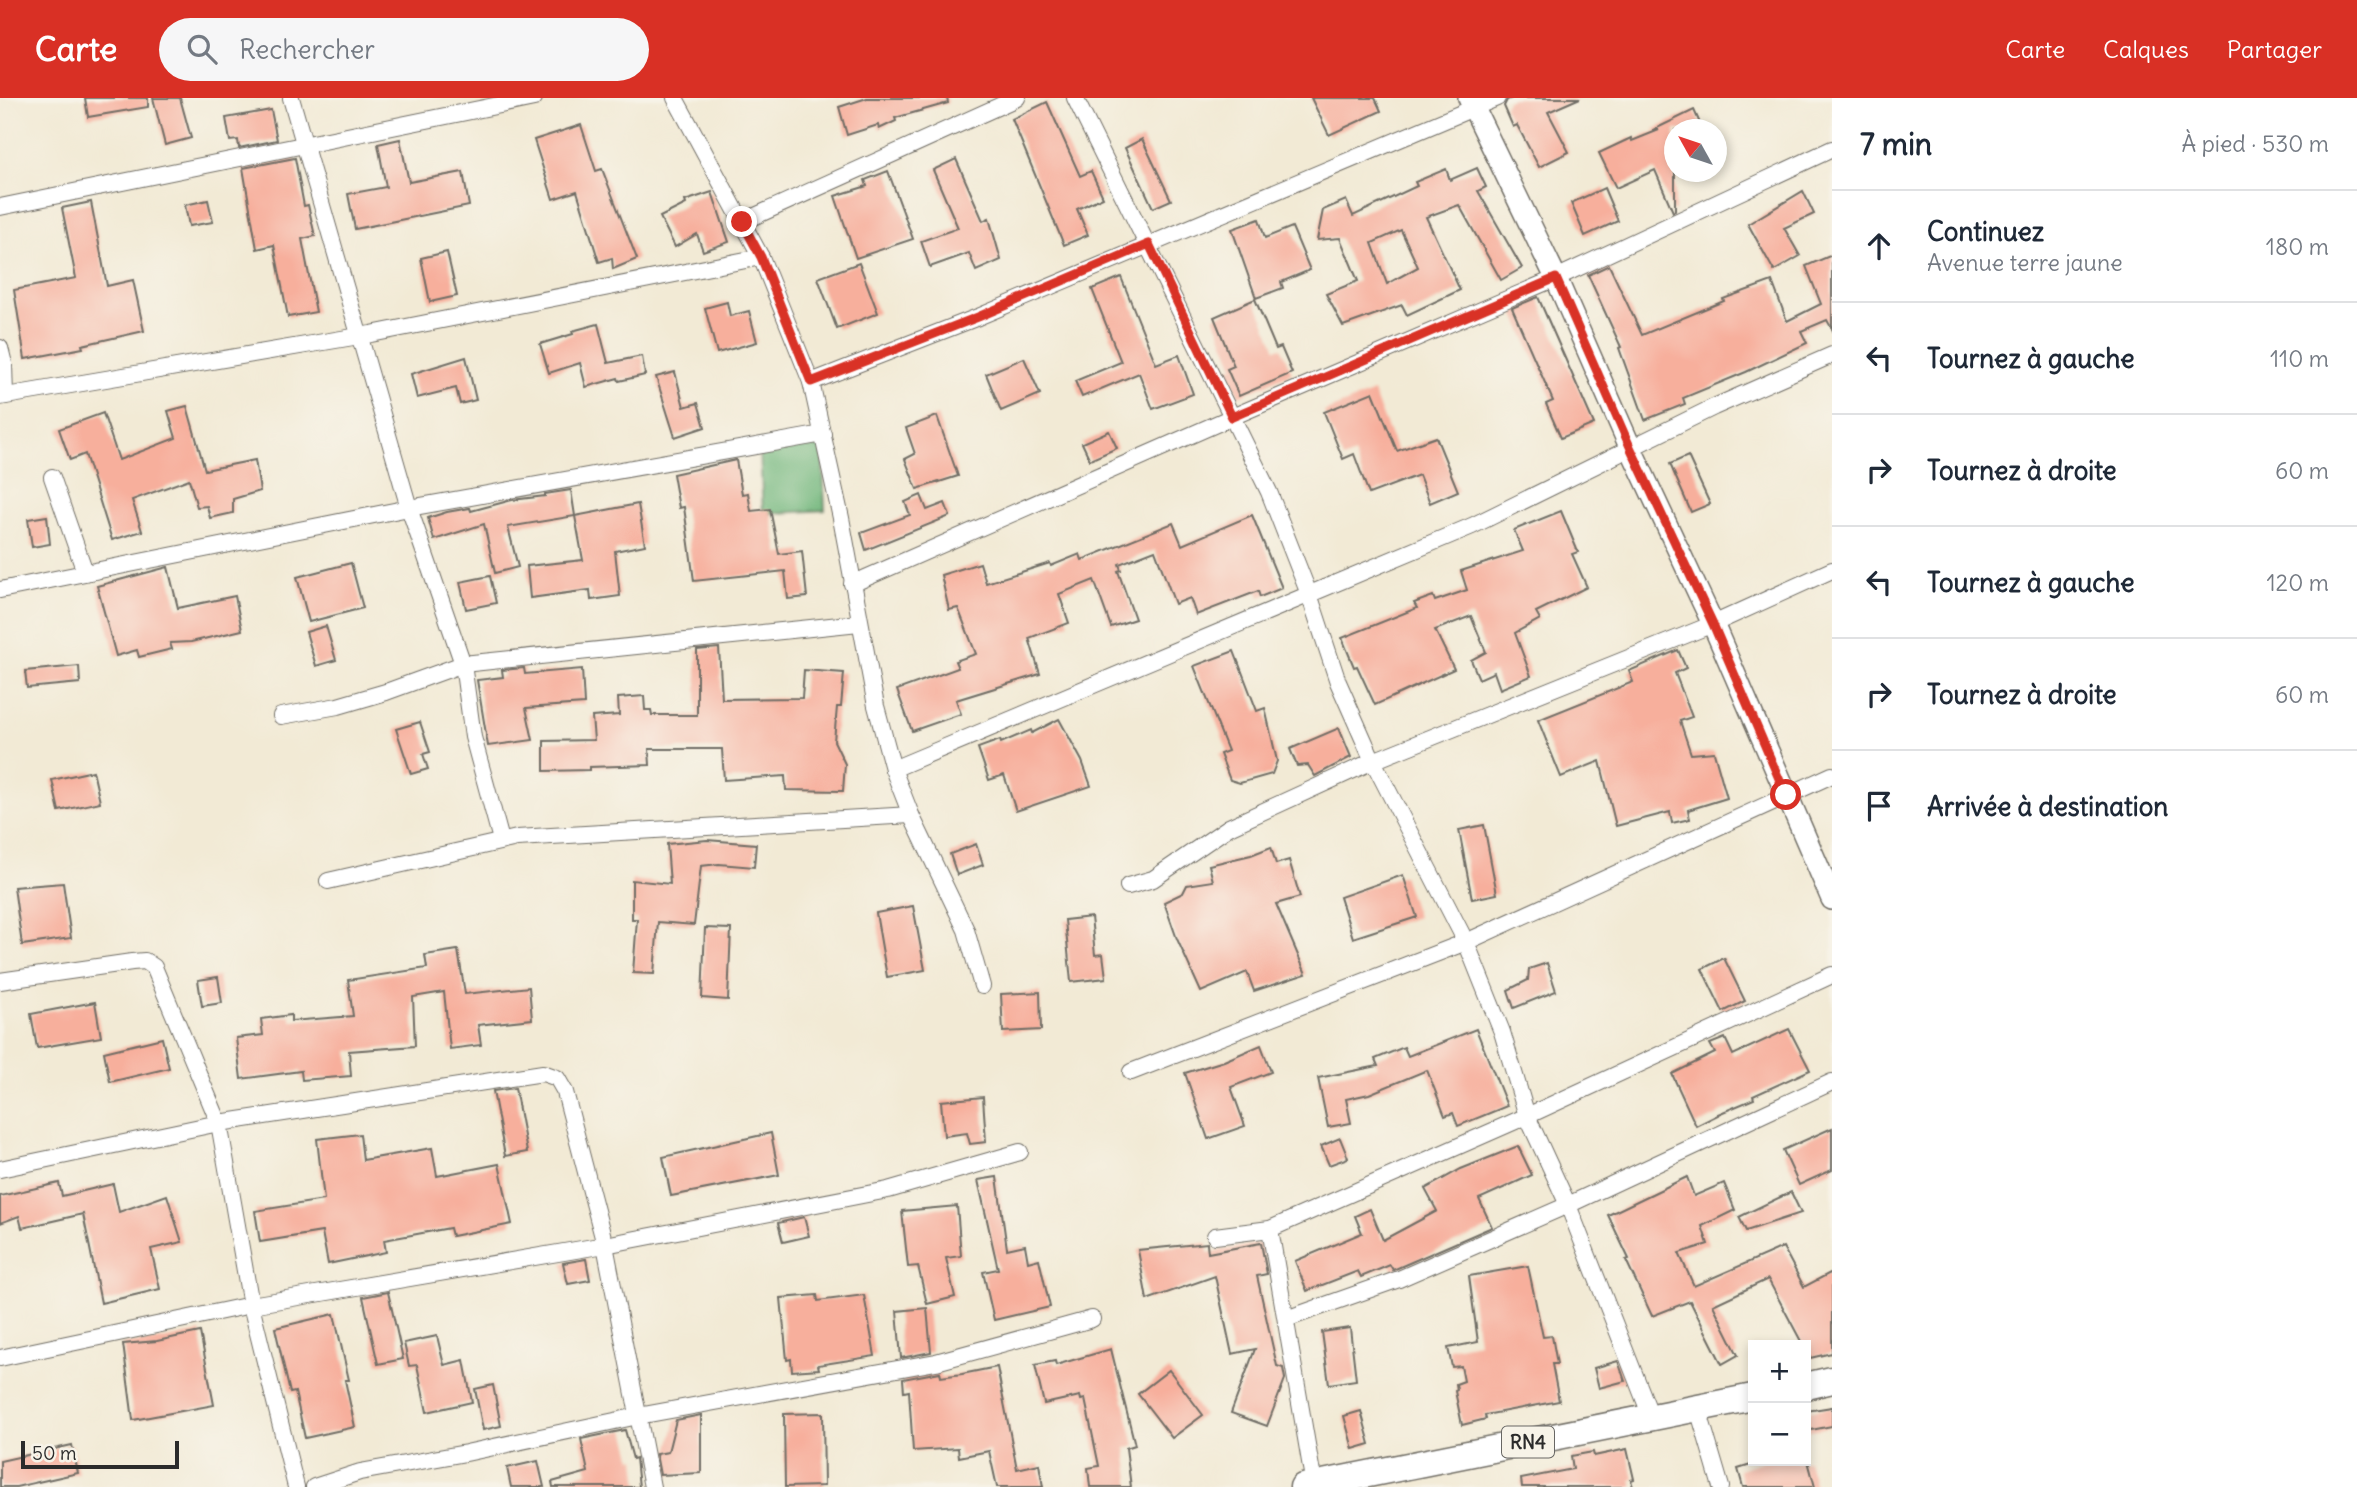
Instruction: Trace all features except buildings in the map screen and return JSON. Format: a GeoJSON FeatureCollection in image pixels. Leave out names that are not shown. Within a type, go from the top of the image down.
{"type":"FeatureCollection","features":[{"type":"Feature","properties":{"kind":"highway"},"geometry":{"type":"LineString","coordinates":[[1811,1385],[1832,1380]]}},
{"type":"Feature","properties":{"kind":"highway","name":"RN4"},"geometry":{"type":"LineString","coordinates":[[1309,1486],[1748,1398]]}},
{"type":"Feature","properties":{"kind":"street"},"geometry":{"type":"LineString","coordinates":[[290,98],[409,508],[463,664],[473,737],[501,840]]}},
{"type":"Feature","properties":{"kind":"street"},"geometry":{"type":"LineString","coordinates":[[0,207],[534,98]]}},
{"type":"Feature","properties":{"kind":"street"},"geometry":{"type":"LineString","coordinates":[[675,98],[761,257],[811,382],[876,706],[893,769],[911,815],[967,930],[982,986]]}},
{"type":"Feature","properties":{"kind":"street"},"geometry":{"type":"LineString","coordinates":[[742,222],[1017,98]]}},
{"type":"Feature","properties":{"kind":"street"},"geometry":{"type":"LineString","coordinates":[[1076,98],[1269,492],[1309,594],[1338,681],[1373,761],[1466,942],[1502,1031],[1527,1116],[1568,1205],[1652,1419]]}},
{"type":"Feature","properties":{"kind":"street"},"geometry":{"type":"LineString","coordinates":[[811,382],[978,317],[1471,103],[1497,98]]}},
{"type":"Feature","properties":{"kind":"street"},"geometry":{"type":"LineString","coordinates":[[1471,103],[1556,278],[1830,890]]}},
{"type":"Feature","properties":{"kind":"street"},"geometry":{"type":"LineString","coordinates":[[852,584],[1556,278],[1832,149]]}},
{"type":"Feature","properties":{"kind":"street"},"geometry":{"type":"LineString","coordinates":[[0,348],[4,364],[3,396],[359,337],[761,257]]}},
{"type":"Feature","properties":{"kind":"street"},"geometry":{"type":"LineString","coordinates":[[893,769],[1472,526],[1714,407],[1832,355]]}},
{"type":"Feature","properties":{"kind":"street"},"geometry":{"type":"LineString","coordinates":[[0,590],[409,508],[823,434]]}},
{"type":"Feature","properties":{"kind":"street"},"geometry":{"type":"LineString","coordinates":[[52,477],[85,572]]}},
{"type":"Feature","properties":{"kind":"street"},"geometry":{"type":"LineString","coordinates":[[1128,886],[1153,879],[1229,827],[1373,761],[1713,624],[1832,569]]}},
{"type":"Feature","properties":{"kind":"street"},"geometry":{"type":"LineString","coordinates":[[281,716],[338,706],[463,664],[859,623]]}},
{"type":"Feature","properties":{"kind":"street"},"geometry":{"type":"LineString","coordinates":[[1131,1072],[1466,942],[1832,775]]}},
{"type":"Feature","properties":{"kind":"street"},"geometry":{"type":"LineString","coordinates":[[328,881],[501,840],[911,815]]}},
{"type":"Feature","properties":{"kind":"street"},"geometry":{"type":"LineString","coordinates":[[0,981],[132,962],[145,961],[154,967],[219,1123],[251,1305],[296,1487]]}},
{"type":"Feature","properties":{"kind":"street"},"geometry":{"type":"LineString","coordinates":[[1215,1236],[1270,1229],[1527,1116],[1832,975]]}},
{"type":"Feature","properties":{"kind":"street"},"geometry":{"type":"LineString","coordinates":[[0,1169],[219,1123],[543,1073],[556,1078],[565,1092],[605,1245],[652,1487]]}},
{"type":"Feature","properties":{"kind":"street"},"geometry":{"type":"LineString","coordinates":[[1286,1319],[1398,1279],[1568,1205],[1832,1082]]}},
{"type":"Feature","properties":{"kind":"street"},"geometry":{"type":"LineString","coordinates":[[0,1357],[251,1305],[605,1245],[888,1190],[1020,1152]]}},
{"type":"Feature","properties":{"kind":"street"},"geometry":{"type":"LineString","coordinates":[[1270,1229],[1286,1319],[1309,1486]]}},
{"type":"Feature","properties":{"kind":"street"},"geometry":{"type":"LineString","coordinates":[[314,1487],[360,1472],[638,1416],[936,1362],[1092,1319]]}},
{"type":"Feature","properties":{"kind":"street"},"geometry":{"type":"LineString","coordinates":[[1698,1409],[1721,1487]]}},
{"type":"Feature","properties":{"kind":"green space"},"geometry":{"type":"Polygon","coordinates":[[[822,446],[825,510],[763,514],[760,450],[822,446]]]}},
{"type":"Feature","properties":{"kind":"route"},"geometry":{"type":"LineString","coordinates":[[742,222],[761,257],[811,382],[978,317],[1149,244],[1232,417],[1556,278],[1631,449],[1713,624],[1786,795]]}}]}
